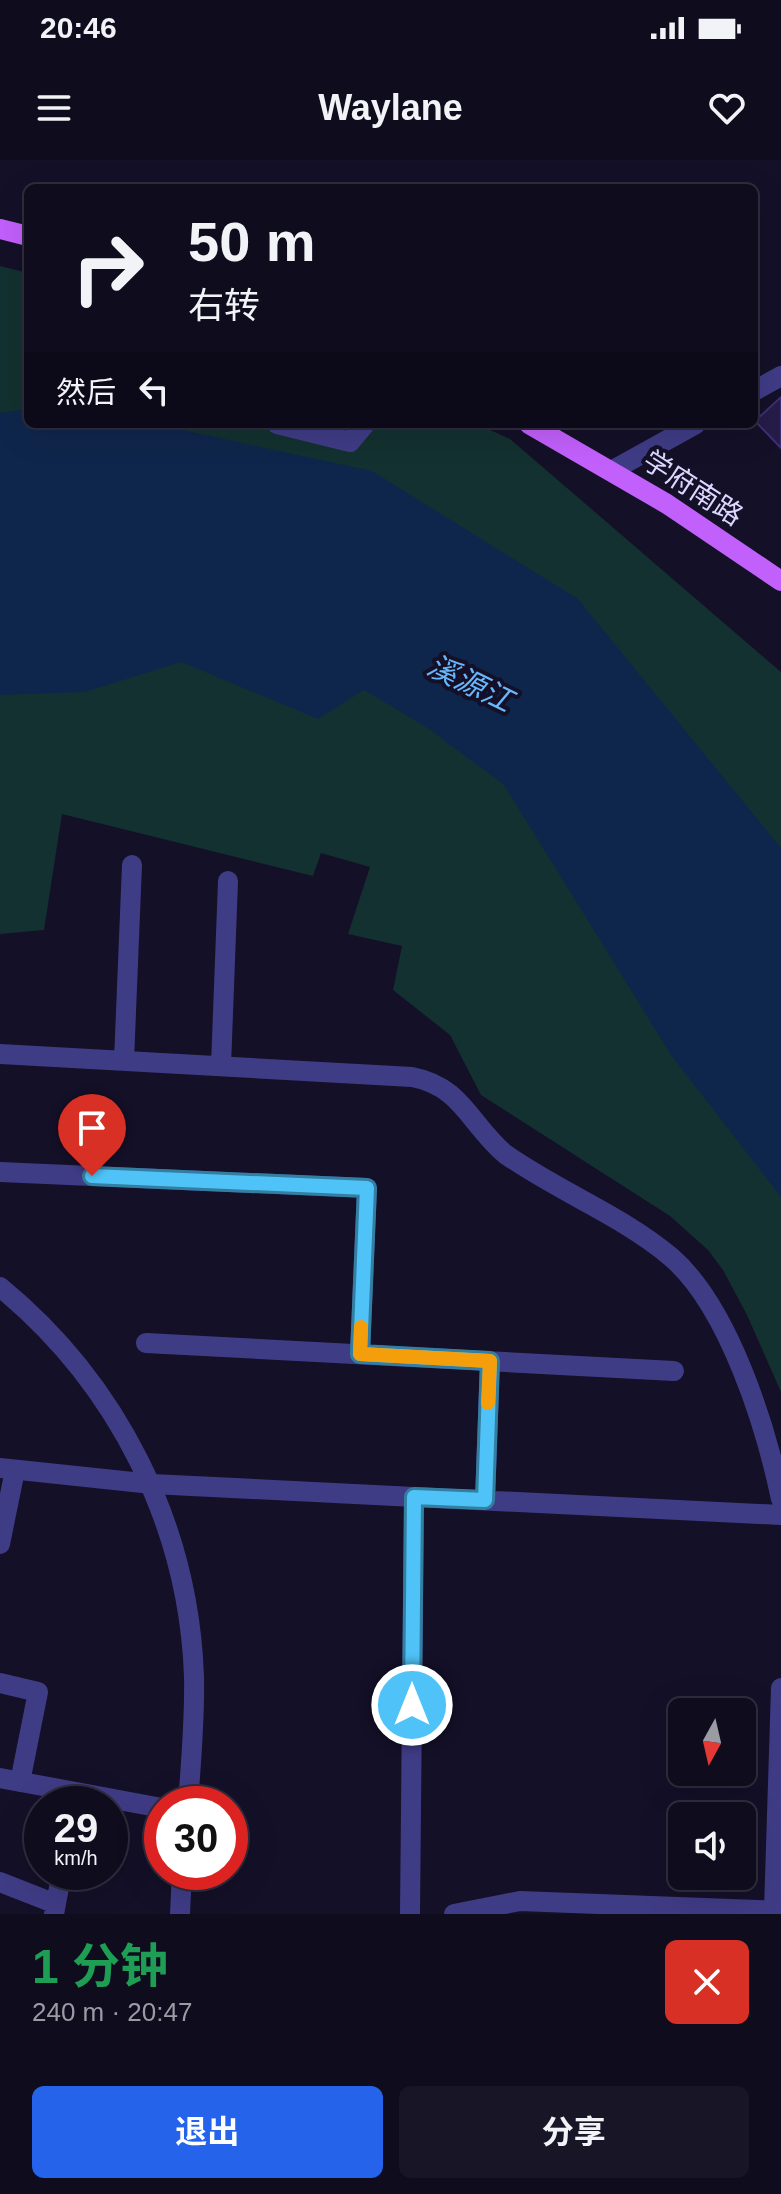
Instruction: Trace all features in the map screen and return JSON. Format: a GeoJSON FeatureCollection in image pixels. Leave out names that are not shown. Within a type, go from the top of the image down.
{"type":"FeatureCollection","features":[{"type":"Feature","properties":{"kind":"main road"},"geometry":{"type":"LineString","coordinates":[[0,229],[24,235]]}},
{"type":"Feature","properties":{"kind":"main road","name":"学府南路"},"geometry":{"type":"LineString","coordinates":[[536,428],[613,470],[721,538],[781,581]]}},
{"type":"Feature","properties":{"kind":"street"},"geometry":{"type":"LineString","coordinates":[[758,389],[781,376]]}},
{"type":"Feature","properties":{"kind":"street"},"geometry":{"type":"LineString","coordinates":[[293,428],[350,442],[362,428]]}},
{"type":"Feature","properties":{"kind":"street"},"geometry":{"type":"LineString","coordinates":[[613,470],[689,428]]}},
{"type":"Feature","properties":{"kind":"street"},"geometry":{"type":"LineString","coordinates":[[124,1061],[132,865]]}},
{"type":"Feature","properties":{"kind":"street"},"geometry":{"type":"LineString","coordinates":[[221,1066],[228,881]]}},
{"type":"Feature","properties":{"kind":"street"},"geometry":{"type":"LineString","coordinates":[[0,1054],[430,1080],[444,1087],[486,1137],[505,1154],[615,1218],[673,1259],[709,1302],[735,1353],[766,1439],[781,1499]]}},
{"type":"Feature","properties":{"kind":"street"},"geometry":{"type":"LineString","coordinates":[[0,1172],[367,1188],[360,1354]]}},
{"type":"Feature","properties":{"kind":"street"},"geometry":{"type":"LineString","coordinates":[[0,1287],[27,1309],[77,1364],[126,1436],[152,1484],[176,1554],[190,1629],[194,1715],[189,1786]]}},
{"type":"Feature","properties":{"kind":"street"},"geometry":{"type":"LineString","coordinates":[[146,1343],[674,1371]]}},
{"type":"Feature","properties":{"kind":"street"},"geometry":{"type":"LineString","coordinates":[[485,1500],[490,1361]]}},
{"type":"Feature","properties":{"kind":"street"},"geometry":{"type":"LineString","coordinates":[[0,1544],[7,1469],[152,1484],[781,1515]]}},
{"type":"Feature","properties":{"kind":"street"},"geometry":{"type":"LineString","coordinates":[[410,1914],[414,1497]]}},
{"type":"Feature","properties":{"kind":"street"},"geometry":{"type":"LineString","coordinates":[[0,1683],[38,1692],[10,1780],[32,1786]]}},
{"type":"Feature","properties":{"kind":"street"},"geometry":{"type":"LineString","coordinates":[[454,1914],[520,1901],[778,1911],[781,1688]]}},
{"type":"Feature","properties":{"kind":"street"},"geometry":{"type":"LineString","coordinates":[[0,1882],[55,1909]]}},
{"type":"Feature","properties":{"kind":"street"},"geometry":{"type":"LineString","coordinates":[[180,1914],[181,1890]]}},
{"type":"Feature","properties":{"kind":"green space"},"geometry":{"type":"Polygon","coordinates":[[[0,266],[24,272],[24,428],[486,428],[510,439],[781,672],[781,1392],[747,1315],[723,1270],[708,1250],[670,1216],[481,1095],[450,1035],[393,990],[402,946],[348,934],[370,867],[321,853],[313,876],[62,814],[44,930],[0,934],[0,266]]]}},
{"type":"Feature","properties":{"kind":"water","name":"溪源江"},"geometry":{"type":"Polygon","coordinates":[[[24,410],[24,428],[173,428],[372,471],[578,599],[781,848],[781,1197],[671,1055],[504,785],[426,727],[364,690],[318,719],[181,662],[85,692],[0,695],[0,413],[24,410]]]}},
{"type":"Feature","properties":{"kind":"building"},"geometry":{"type":"Polygon","coordinates":[[[781,397],[781,448],[758,424],[758,418],[781,397]]]}},
{"type":"Feature","properties":{"kind":"slow traffic"},"geometry":{"type":"LineString","coordinates":[[361,1327],[360,1354],[490,1361],[488,1403]]}},
{"type":"Feature","properties":{"kind":"route"},"geometry":{"type":"LineString","coordinates":[[92,1176],[367,1188],[360,1354],[490,1361],[485,1500],[414,1497],[412,1705]]}}]}
